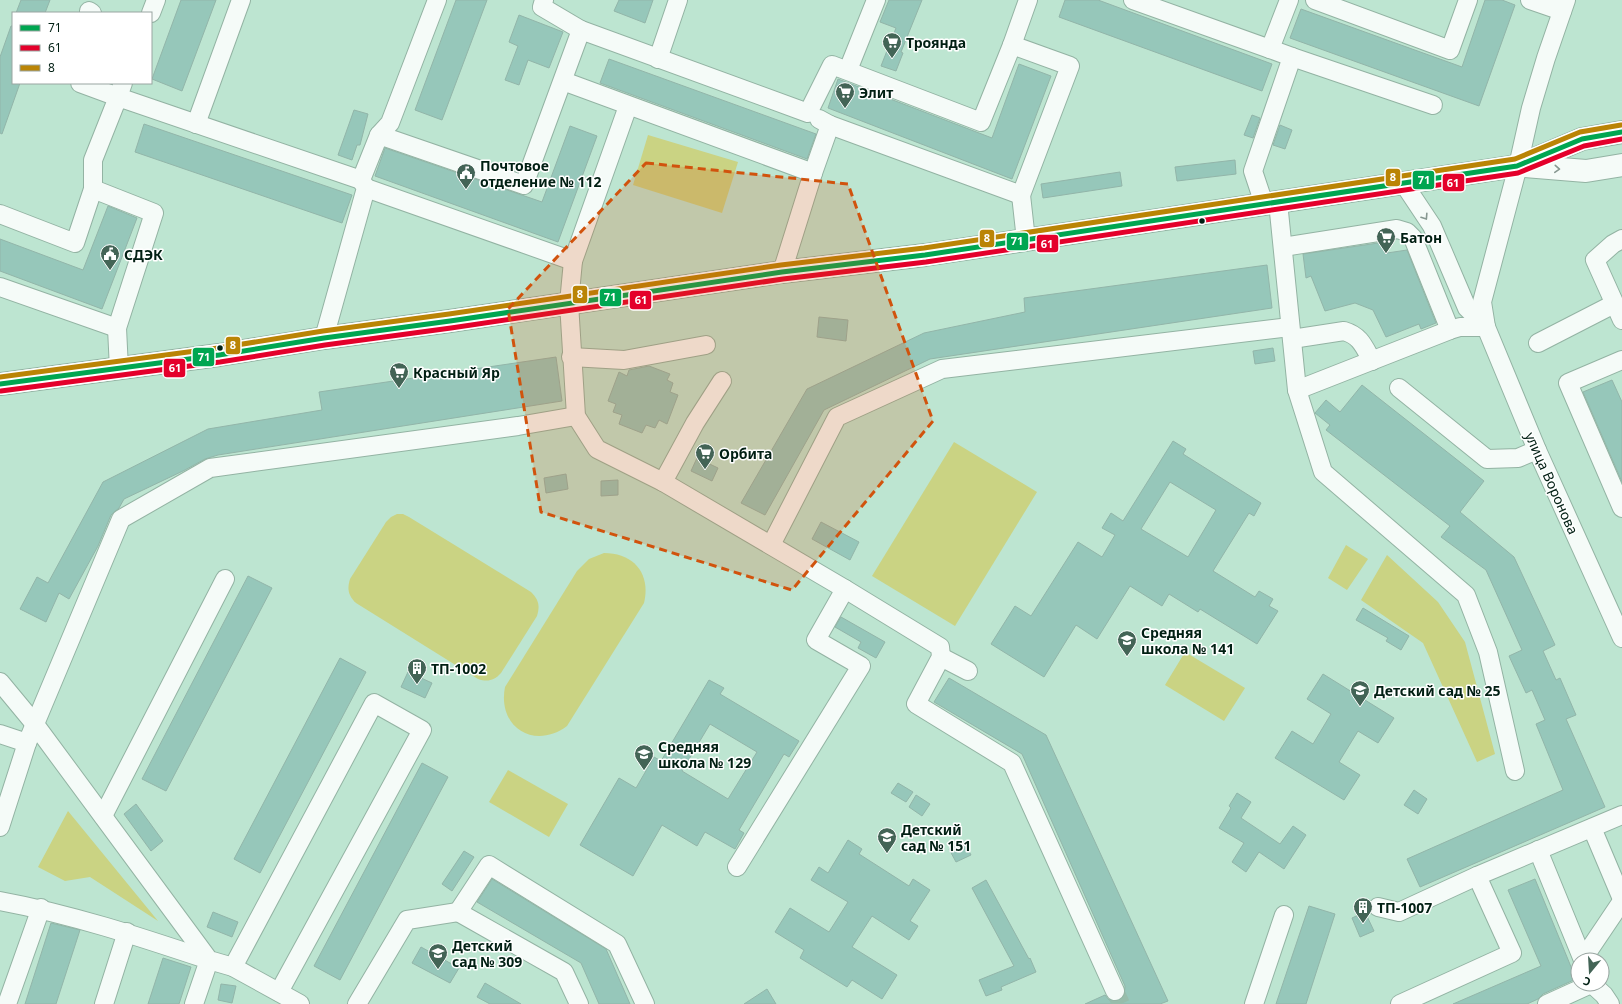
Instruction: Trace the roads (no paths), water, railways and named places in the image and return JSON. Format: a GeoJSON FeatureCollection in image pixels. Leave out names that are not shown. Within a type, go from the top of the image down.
{"type":"FeatureCollection","features":[{"type":"Feature","properties":{"kind":"main road"},"geometry":{"type":"LineString","coordinates":[[1517,166],[1582,139],[1622,132]]}},
{"type":"Feature","properties":{"kind":"main road"},"geometry":{"type":"LineString","coordinates":[[0,384],[219,355],[324,338],[782,272],[925,255],[1517,166],[1586,170],[1622,165]]}},
{"type":"Feature","properties":{"kind":"street"},"geometry":{"type":"LineString","coordinates":[[151,12],[156,0]]}},
{"type":"Feature","properties":{"kind":"street"},"geometry":{"type":"LineString","coordinates":[[196,124],[241,0]]}},
{"type":"Feature","properties":{"kind":"street"},"geometry":{"type":"LineString","coordinates":[[324,338],[364,184],[379,135],[390,123],[437,0]]}},
{"type":"Feature","properties":{"kind":"street"},"geometry":{"type":"LineString","coordinates":[[544,0],[542,7],[581,30],[808,113],[830,125],[1021,195]]}},
{"type":"Feature","properties":{"kind":"street"},"geometry":{"type":"LineString","coordinates":[[658,59],[678,0]]}},
{"type":"Feature","properties":{"kind":"street"},"geometry":{"type":"LineString","coordinates":[[848,70],[876,0]]}},
{"type":"Feature","properties":{"kind":"street"},"geometry":{"type":"LineString","coordinates":[[808,113],[832,65],[981,122],[1012,45],[1028,0]]}},
{"type":"Feature","properties":{"kind":"street"},"geometry":{"type":"LineString","coordinates":[[1132,0],[1433,105]]}},
{"type":"Feature","properties":{"kind":"street"},"geometry":{"type":"LineString","coordinates":[[1270,49],[1289,0]]}},
{"type":"Feature","properties":{"kind":"street"},"geometry":{"type":"LineString","coordinates":[[1315,0],[1450,50],[1468,0]]}},
{"type":"Feature","properties":{"kind":"street"},"geometry":{"type":"LineString","coordinates":[[1530,0],[1566,3]]}},
{"type":"Feature","properties":{"kind":"street","name":"улица Воронова"},"geometry":{"type":"LineString","coordinates":[[1566,3],[1546,58],[1531,108],[1482,302],[1486,327],[1537,450],[1622,638]]}},
{"type":"Feature","properties":{"kind":"street"},"geometry":{"type":"LineString","coordinates":[[379,135],[524,185],[581,30]]}},
{"type":"Feature","properties":{"kind":"street"},"geometry":{"type":"LineString","coordinates":[[1012,45],[1070,66],[1021,195],[1026,240]]}},
{"type":"Feature","properties":{"kind":"street"},"geometry":{"type":"LineString","coordinates":[[1292,57],[1253,171],[1271,203],[1283,247],[1297,390],[1323,472],[1466,595],[1488,652],[1515,771]]}},
{"type":"Feature","properties":{"kind":"street"},"geometry":{"type":"LineString","coordinates":[[563,81],[813,173]]}},
{"type":"Feature","properties":{"kind":"street"},"geometry":{"type":"LineString","coordinates":[[86,84],[121,90],[196,124],[573,261]]}},
{"type":"Feature","properties":{"kind":"street"},"geometry":{"type":"LineString","coordinates":[[0,214],[75,243],[93,189],[93,160],[121,90]]}},
{"type":"Feature","properties":{"kind":"street"},"geometry":{"type":"LineString","coordinates":[[628,106],[573,261],[569,303],[571,357],[576,416],[597,449],[663,482],[845,589],[940,647],[941,657],[916,704],[1012,762],[1115,991]]}},
{"type":"Feature","properties":{"kind":"street"},"geometry":{"type":"LineString","coordinates":[[782,272],[813,173],[830,125]]}},
{"type":"Feature","properties":{"kind":"street","name":"улица Воронова"},"geometry":{"type":"LineString","coordinates":[[1404,184],[1432,226],[1467,308],[1486,327]]}},
{"type":"Feature","properties":{"kind":"street"},"geometry":{"type":"LineString","coordinates":[[93,189],[154,213],[117,328],[119,369]]}},
{"type":"Feature","properties":{"kind":"street"},"geometry":{"type":"LineString","coordinates":[[1283,247],[1397,229],[1404,231],[1413,238],[1450,330]]}},
{"type":"Feature","properties":{"kind":"street"},"geometry":{"type":"LineString","coordinates":[[1538,344],[1618,312],[1595,260],[1613,244],[1622,239]]}},
{"type":"Feature","properties":{"kind":"street"},"geometry":{"type":"LineString","coordinates":[[0,287],[117,328]]}},
{"type":"Feature","properties":{"kind":"street"},"geometry":{"type":"LineString","coordinates":[[1297,390],[1450,330],[1460,327],[1486,327]]}},
{"type":"Feature","properties":{"kind":"street"},"geometry":{"type":"LineString","coordinates":[[771,545],[838,417],[942,369],[1291,333],[1344,331],[1351,333],[1360,339],[1372,361]]}},
{"type":"Feature","properties":{"kind":"street"},"geometry":{"type":"LineString","coordinates":[[571,357],[624,360],[706,344]]}},
{"type":"Feature","properties":{"kind":"street"},"geometry":{"type":"LineString","coordinates":[[1622,360],[1568,383],[1622,508]]}},
{"type":"Feature","properties":{"kind":"street"},"geometry":{"type":"LineString","coordinates":[[663,482],[695,423],[722,381]]}},
{"type":"Feature","properties":{"kind":"street"},"geometry":{"type":"LineString","coordinates":[[1399,388],[1486,459],[1518,458],[1537,450]]}},
{"type":"Feature","properties":{"kind":"street"},"geometry":{"type":"LineString","coordinates":[[0,826],[34,723],[121,519],[210,468],[518,426],[576,416]]}},
{"type":"Feature","properties":{"kind":"street"},"geometry":{"type":"LineString","coordinates":[[103,816],[225,579]]}},
{"type":"Feature","properties":{"kind":"street"},"geometry":{"type":"LineString","coordinates":[[737,868],[860,666],[816,640],[845,589]]}},
{"type":"Feature","properties":{"kind":"street"},"geometry":{"type":"LineString","coordinates":[[941,657],[968,671]]}},
{"type":"Feature","properties":{"kind":"street"},"geometry":{"type":"LineString","coordinates":[[0,682],[34,723],[209,960]]}},
{"type":"Feature","properties":{"kind":"street"},"geometry":{"type":"LineString","coordinates":[[233,967],[374,703],[422,730],[279,992]]}},
{"type":"Feature","properties":{"kind":"street"},"geometry":{"type":"LineString","coordinates":[[0,734],[27,743]]}},
{"type":"Feature","properties":{"kind":"street"},"geometry":{"type":"LineString","coordinates":[[1378,907],[1399,912],[1477,876],[1622,815]]}},
{"type":"Feature","properties":{"kind":"street"},"geometry":{"type":"LineString","coordinates":[[1588,952],[1622,900],[1592,828]]}},
{"type":"Feature","properties":{"kind":"street"},"geometry":{"type":"LineString","coordinates":[[1538,850],[1580,952]]}},
{"type":"Feature","properties":{"kind":"street"},"geometry":{"type":"LineString","coordinates":[[458,912],[489,865],[617,944],[644,1004]]}},
{"type":"Feature","properties":{"kind":"street"},"geometry":{"type":"LineString","coordinates":[[1400,1004],[1512,953],[1477,876]]}},
{"type":"Feature","properties":{"kind":"street"},"geometry":{"type":"LineString","coordinates":[[0,901],[41,908],[127,932],[233,967],[300,1004]]}},
{"type":"Feature","properties":{"kind":"street"},"geometry":{"type":"LineString","coordinates":[[7,1004],[41,908]]}},
{"type":"Feature","properties":{"kind":"street"},"geometry":{"type":"LineString","coordinates":[[357,1004],[407,920],[458,912],[564,972],[579,1004]]}},
{"type":"Feature","properties":{"kind":"street"},"geometry":{"type":"LineString","coordinates":[[1254,1004],[1284,915]]}},
{"type":"Feature","properties":{"kind":"street"},"geometry":{"type":"LineString","coordinates":[[104,1004],[127,932]]}},
{"type":"Feature","properties":{"kind":"street"},"geometry":{"type":"LineString","coordinates":[[194,1004],[209,960]]}},
{"type":"Feature","properties":{"kind":"street"},"geometry":{"type":"LineString","coordinates":[[1547,1004],[1573,992]]}},
{"type":"Feature","properties":{"kind":"street"},"geometry":{"type":"LineString","coordinates":[[1600,992],[1610,1004]]}},
{"type":"Feature","properties":{"kind":"tunnel"},"geometry":{"type":"LineString","coordinates":[[1115,991],[1121,1004]]}},
{"type":"Feature","properties":{"kind":"place","name":"Троянда"},"geometry":{"type":"Point","coordinates":[892,59]}},
{"type":"Feature","properties":{"kind":"place","name":"Элит"},"geometry":{"type":"Point","coordinates":[845,109]}},
{"type":"Feature","properties":{"kind":"place","name":"Почтовое отделение № 112"},"geometry":{"type":"Point","coordinates":[466,190]}},
{"type":"Feature","properties":{"kind":"place","name":"Батон"},"geometry":{"type":"Point","coordinates":[1386,254]}},
{"type":"Feature","properties":{"kind":"place","name":"СДЭК"},"geometry":{"type":"Point","coordinates":[110,271]}},
{"type":"Feature","properties":{"kind":"place","name":"Красный Яр"},"geometry":{"type":"Point","coordinates":[399,389]}},
{"type":"Feature","properties":{"kind":"place","name":"Орбита"},"geometry":{"type":"Point","coordinates":[705,470]}},
{"type":"Feature","properties":{"kind":"place","name":"Средняя школа № 141"},"geometry":{"type":"Point","coordinates":[1127,657]}},
{"type":"Feature","properties":{"kind":"place","name":"ТП-1002"},"geometry":{"type":"Point","coordinates":[417,685]}},
{"type":"Feature","properties":{"kind":"place","name":"Детский сад № 25"},"geometry":{"type":"Point","coordinates":[1360,707]}},
{"type":"Feature","properties":{"kind":"place","name":"Средняя школа № 129"},"geometry":{"type":"Point","coordinates":[644,771]}},
{"type":"Feature","properties":{"kind":"place","name":"Детский сад № 151"},"geometry":{"type":"Point","coordinates":[887,854]}},
{"type":"Feature","properties":{"kind":"place","name":"ТП-1007"},"geometry":{"type":"Point","coordinates":[1363,924]}},
{"type":"Feature","properties":{"kind":"place","name":"Детский сад № 309"},"geometry":{"type":"Point","coordinates":[438,970]}}]}
